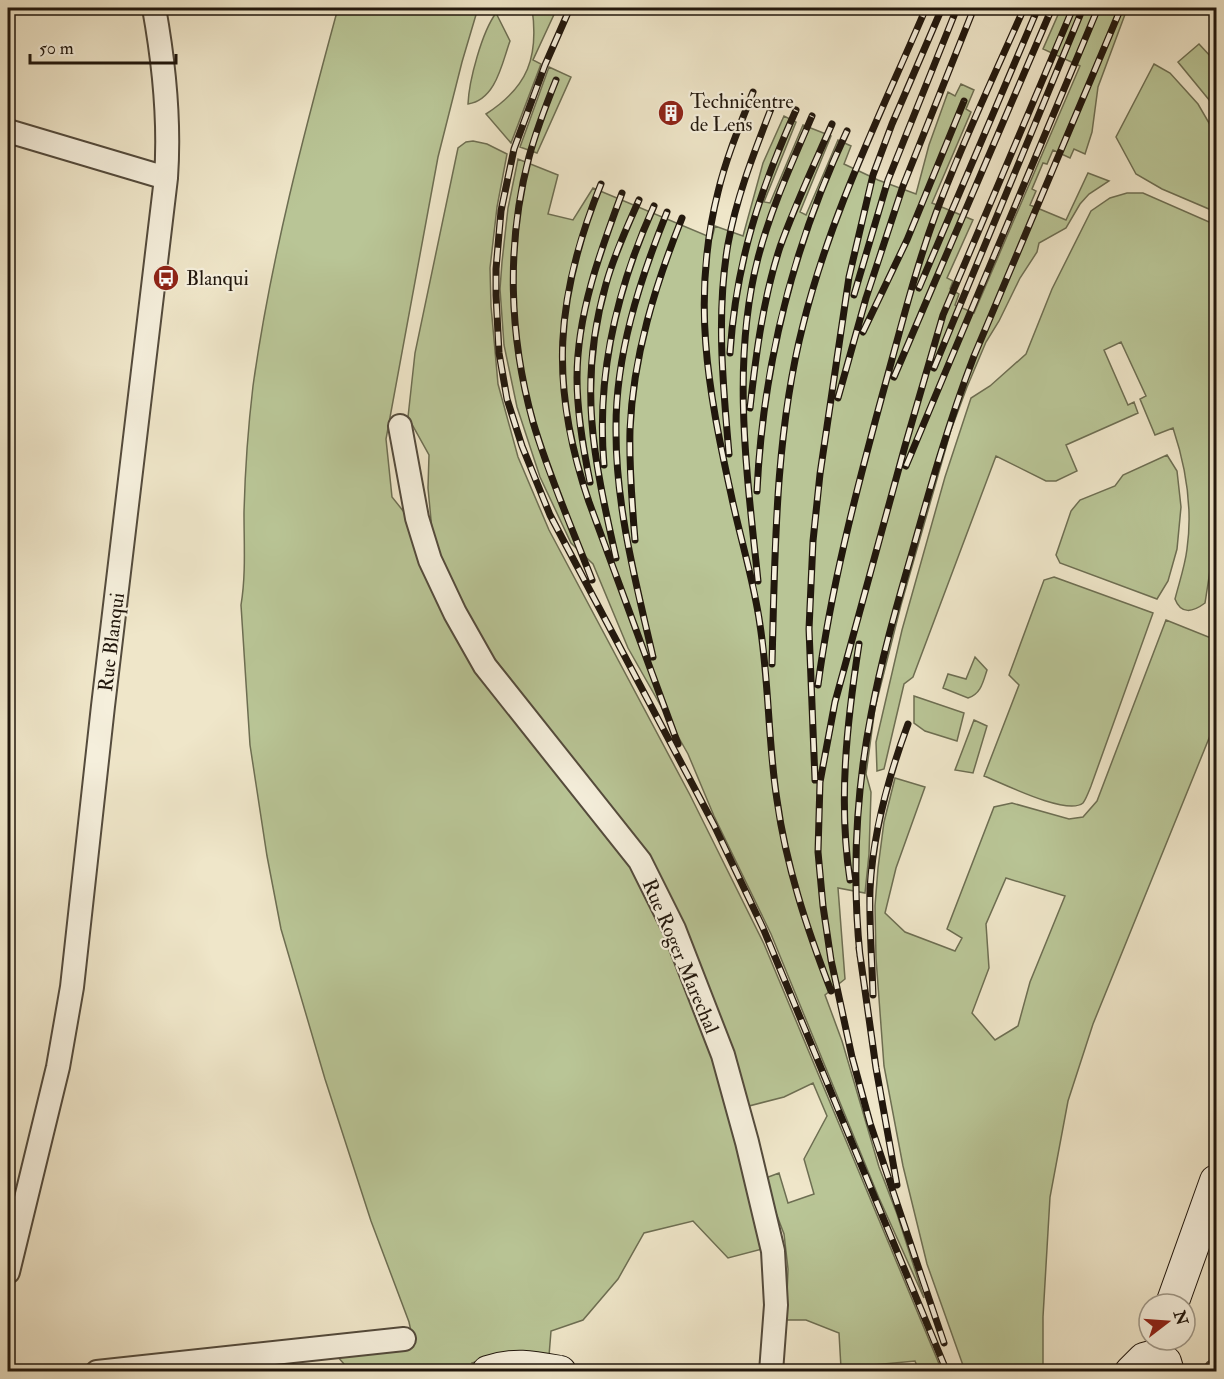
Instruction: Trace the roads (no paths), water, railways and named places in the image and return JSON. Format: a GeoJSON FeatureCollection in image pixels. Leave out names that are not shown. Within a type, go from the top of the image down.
{"type":"FeatureCollection","features":[{"type":"Feature","properties":{"kind":"street","name":"Rue Blanqui"},"geometry":{"type":"LineString","coordinates":[[8,1272],[58,1067],[72,987],[166,178],[168,147],[164,80],[154,8]]}},
{"type":"Feature","properties":{"kind":"street"},"geometry":{"type":"LineString","coordinates":[[8,130],[166,178]]}},
{"type":"Feature","properties":{"kind":"street","name":"Rue Roger Marechal"},"geometry":{"type":"LineString","coordinates":[[400,426],[417,518],[430,560],[455,613],[485,666],[640,861],[674,929],[723,1055],[773,1251],[776,1305],[771,1371]]}},
{"type":"Feature","properties":{"kind":"street"},"geometry":{"type":"LineString","coordinates":[[1176,1292],[1216,1181]]}},
{"type":"Feature","properties":{"kind":"street"},"geometry":{"type":"LineString","coordinates":[[97,1371],[404,1340]]}},
{"type":"Feature","properties":{"kind":"street"},"geometry":{"type":"LineString","coordinates":[[489,1371],[521,1365],[560,1371]]}},
{"type":"Feature","properties":{"kind":"railway"},"geometry":{"type":"LineString","coordinates":[[570,8],[545,65],[514,149],[501,211],[496,295],[499,353],[507,399],[522,446],[550,515],[714,825],[763,928],[947,1372]]}},
{"type":"Feature","properties":{"kind":"railway"},"geometry":{"type":"LineString","coordinates":[[772,664],[778,493],[787,408],[803,325],[814,284],[842,204],[926,8]]}},
{"type":"Feature","properties":{"kind":"railway"},"geometry":{"type":"LineString","coordinates":[[815,780],[809,629],[813,541],[820,474],[849,277],[873,175],[892,124],[942,8]]}},
{"type":"Feature","properties":{"kind":"railway"},"geometry":{"type":"LineString","coordinates":[[854,295],[888,180],[957,8]]}},
{"type":"Feature","properties":{"kind":"railway"},"geometry":{"type":"LineString","coordinates":[[838,398],[866,298],[903,186],[974,8]]}},
{"type":"Feature","properties":{"kind":"railway"},"geometry":{"type":"LineString","coordinates":[[818,685],[837,576],[854,504],[921,258],[956,161],[1024,8]]}},
{"type":"Feature","properties":{"kind":"railway"},"geometry":{"type":"LineString","coordinates":[[919,288],[1038,8]]}},
{"type":"Feature","properties":{"kind":"railway"},"geometry":{"type":"LineString","coordinates":[[894,377],[1052,8]]}},
{"type":"Feature","properties":{"kind":"railway"},"geometry":{"type":"LineString","coordinates":[[924,1284],[870,1123],[852,1057],[831,960],[818,852],[820,782],[835,702],[943,315],[1073,8]]}},
{"type":"Feature","properties":{"kind":"railway"},"geometry":{"type":"LineString","coordinates":[[934,368],[1083,8]]}},
{"type":"Feature","properties":{"kind":"railway"},"geometry":{"type":"LineString","coordinates":[[906,466],[1098,8]]}},
{"type":"Feature","properties":{"kind":"railway"},"geometry":{"type":"LineString","coordinates":[[860,956],[856,896],[859,804],[875,695],[894,615],[940,455],[974,356],[1121,8]]}},
{"type":"Feature","properties":{"kind":"railway"},"geometry":{"type":"LineString","coordinates":[[556,80],[529,157],[522,190],[514,257],[515,324],[525,390],[539,442],[592,580]]}},
{"type":"Feature","properties":{"kind":"railway"},"geometry":{"type":"LineString","coordinates":[[753,92],[725,167],[710,231],[705,270],[706,344],[715,418],[760,625],[774,778],[781,825],[798,897],[831,991]]}},
{"type":"Feature","properties":{"kind":"railway"},"geometry":{"type":"LineString","coordinates":[[729,454],[721,323],[724,270],[736,207],[774,101]]}},
{"type":"Feature","properties":{"kind":"railway"},"geometry":{"type":"LineString","coordinates":[[863,332],[907,240],[964,101]]}},
{"type":"Feature","properties":{"kind":"railway"},"geometry":{"type":"LineString","coordinates":[[730,353],[738,289],[751,228],[771,170],[796,110]]}},
{"type":"Feature","properties":{"kind":"railway"},"geometry":{"type":"LineString","coordinates":[[758,581],[746,459],[743,378],[745,338],[750,298],[763,239],[782,186],[812,116]]}},
{"type":"Feature","properties":{"kind":"railway"},"geometry":{"type":"LineString","coordinates":[[750,408],[761,327],[774,267],[792,216],[832,124]]}},
{"type":"Feature","properties":{"kind":"railway"},"geometry":{"type":"LineString","coordinates":[[757,491],[766,397],[784,306],[811,218],[847,131]]}},
{"type":"Feature","properties":{"kind":"railway"},"geometry":{"type":"LineString","coordinates":[[601,184],[574,265],[566,304],[563,380],[568,419],[576,459],[589,502],[678,744]]}},
{"type":"Feature","properties":{"kind":"railway"},"geometry":{"type":"LineString","coordinates":[[590,482],[579,417],[578,354],[591,284],[622,193]]}},
{"type":"Feature","properties":{"kind":"railway"},"geometry":{"type":"LineString","coordinates":[[616,558],[601,488],[592,422],[592,356],[597,321],[609,273],[639,200]]}},
{"type":"Feature","properties":{"kind":"railway"},"geometry":{"type":"LineString","coordinates":[[604,465],[603,398],[612,332],[629,268],[654,206]]}},
{"type":"Feature","properties":{"kind":"railway"},"geometry":{"type":"LineString","coordinates":[[653,657],[623,517],[616,432],[624,347],[638,292],[667,212]]}},
{"type":"Feature","properties":{"kind":"railway"},"geometry":{"type":"LineString","coordinates":[[635,540],[630,444],[632,402],[641,348],[654,295],[682,218]]}},
{"type":"Feature","properties":{"kind":"railway"},"geometry":{"type":"LineString","coordinates":[[850,880],[846,850],[844,791],[848,732],[859,644]]}},
{"type":"Feature","properties":{"kind":"railway"},"geometry":{"type":"LineString","coordinates":[[873,995],[870,889],[874,847],[894,765],[908,724]]}},
{"type":"Feature","properties":{"kind":"railway"},"geometry":{"type":"LineString","coordinates":[[859,948],[876,1068],[897,1185]]}},
{"type":"Feature","properties":{"kind":"railway"},"geometry":{"type":"LineString","coordinates":[[922,1278],[944,1343]]}},
{"type":"Feature","properties":{"kind":"place","name":"Technicentre de Lens"},"geometry":{"type":"Point","coordinates":[671,113]}},
{"type":"Feature","properties":{"kind":"place","name":"Blanqui"},"geometry":{"type":"Point","coordinates":[166,278]}}]}
